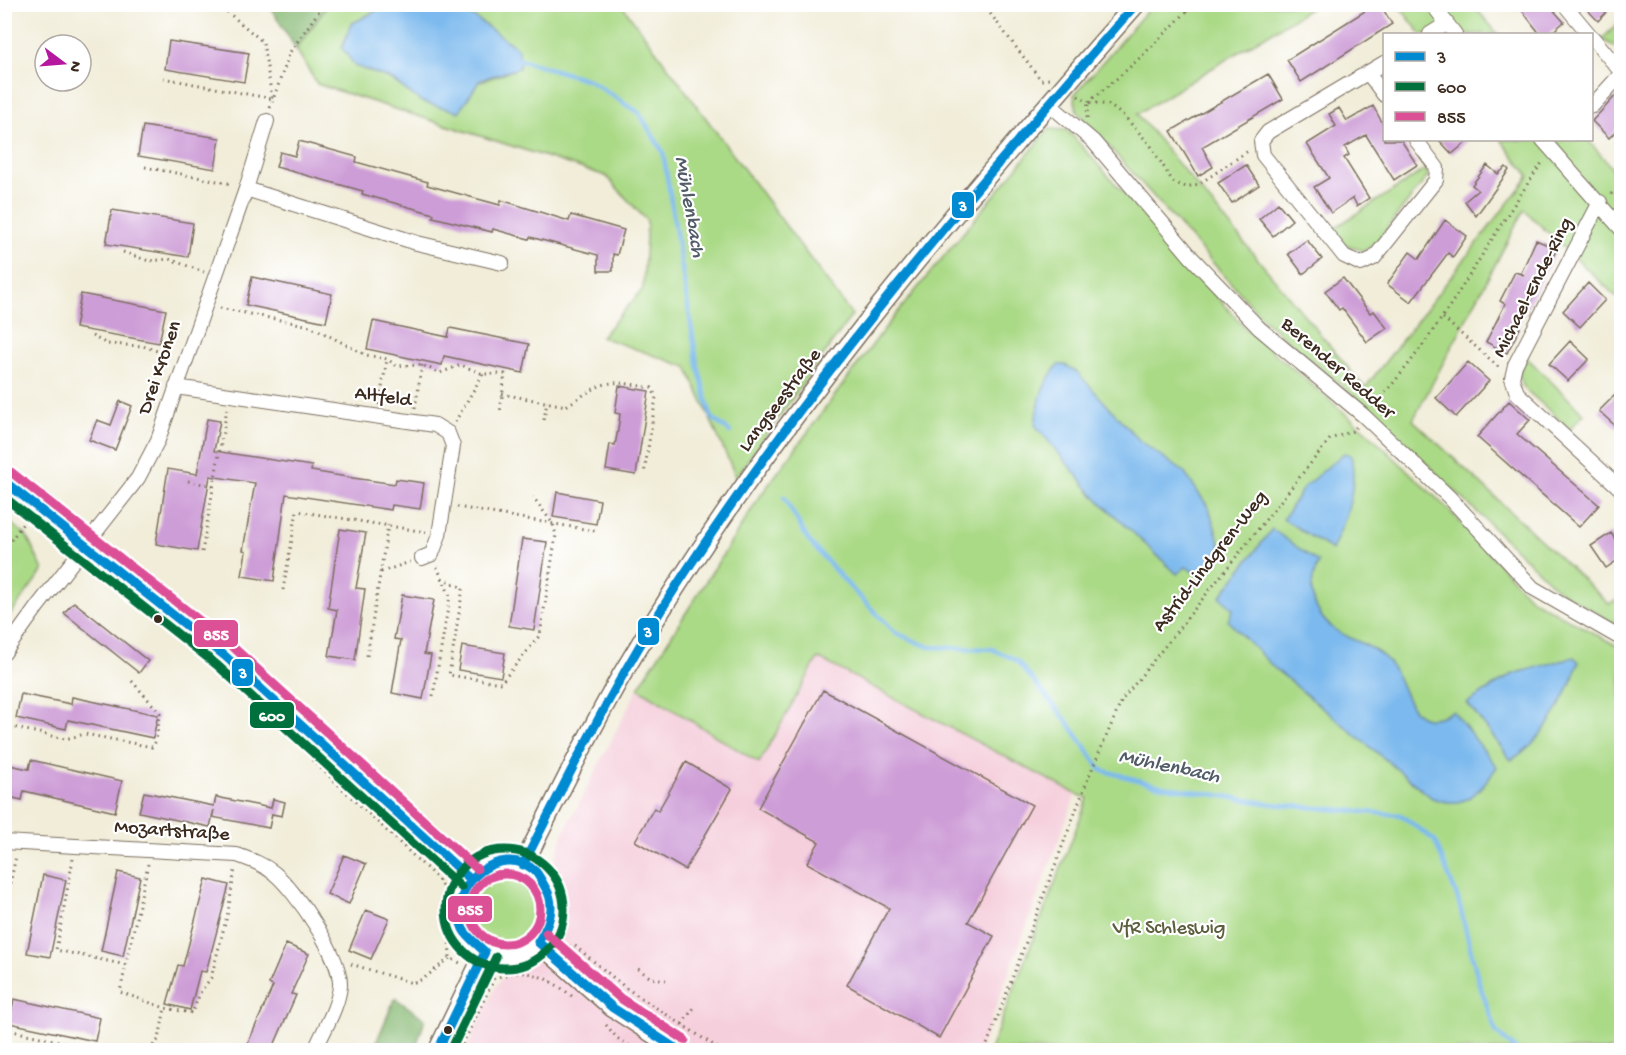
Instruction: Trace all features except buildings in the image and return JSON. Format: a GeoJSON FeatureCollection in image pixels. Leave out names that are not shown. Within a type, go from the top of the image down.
{"type":"FeatureCollection","features":[{"type":"Feature","properties":{"kind":"street","name":"Langseestraße"},"geometry":{"type":"LineString","coordinates":[[523,865],[621,677],[737,500],[876,312],[1064,86],[1136,4]]}},
{"type":"Feature","properties":{"kind":"street"},"geometry":{"type":"LineString","coordinates":[[1432,4],[1450,29],[1434,33]]}},
{"type":"Feature","properties":{"kind":"street"},"geometry":{"type":"LineString","coordinates":[[1564,4],[1588,33]]}},
{"type":"Feature","properties":{"kind":"street"},"geometry":{"type":"LineString","coordinates":[[1593,39],[1622,73],[1593,105]]}},
{"type":"Feature","properties":{"kind":"street"},"geometry":{"type":"LineString","coordinates":[[1383,64],[1268,132],[1262,141],[1263,155],[1344,256],[1360,264],[1374,258],[1436,180],[1437,168],[1417,141]]}},
{"type":"Feature","properties":{"kind":"street"},"geometry":{"type":"LineString","coordinates":[[1368,73],[1383,94]]}},
{"type":"Feature","properties":{"kind":"street","name":"Berender Redder"},"geometry":{"type":"LineString","coordinates":[[1049,104],[1093,141],[1192,258],[1259,328],[1364,416],[1449,497],[1533,588],[1622,639]]}},
{"type":"Feature","properties":{"kind":"street","name":"Drei Kronen"},"geometry":{"type":"LineString","coordinates":[[4,653],[138,478],[158,440],[203,305],[246,189],[267,121]]}},
{"type":"Feature","properties":{"kind":"street"},"geometry":{"type":"LineString","coordinates":[[1552,143],[1622,230]]}},
{"type":"Feature","properties":{"kind":"street"},"geometry":{"type":"LineString","coordinates":[[246,189],[417,243],[502,263]]}},
{"type":"Feature","properties":{"kind":"street","name":"Michael-Ende-Ring"},"geometry":{"type":"LineString","coordinates":[[1600,202],[1515,364],[1512,378],[1517,393],[1622,490]]}},
{"type":"Feature","properties":{"kind":"street","name":"Altfeld"},"geometry":{"type":"LineString","coordinates":[[176,387],[435,425],[448,433]]}},
{"type":"Feature","properties":{"kind":"street"},"geometry":{"type":"LineString","coordinates":[[427,556],[439,535],[453,446],[448,433]]}},
{"type":"Feature","properties":{"kind":"street"},"geometry":{"type":"LineString","coordinates":[[4,481],[225,656],[469,878]]}},
{"type":"Feature","properties":{"kind":"street","name":"Mozartstraße"},"geometry":{"type":"LineString","coordinates":[[12,842],[237,855],[260,863],[296,895],[338,966]]}},
{"type":"Feature","properties":{"kind":"street"},"geometry":{"type":"LineString","coordinates":[[508,862],[523,865],[536,873],[546,885],[551,900],[550,922],[538,942],[526,951],[499,956],[485,952],[473,944],[464,933],[459,919],[458,905],[461,891],[469,878],[480,869],[494,863],[508,862]]}},
{"type":"Feature","properties":{"kind":"street"},"geometry":{"type":"LineString","coordinates":[[538,942],[613,1008],[678,1050]]}},
{"type":"Feature","properties":{"kind":"street"},"geometry":{"type":"LineString","coordinates":[[438,1050],[485,952]]}},
{"type":"Feature","properties":{"kind":"street"},"geometry":{"type":"LineString","coordinates":[[315,1050],[336,1003],[340,986],[338,966]]}},
{"type":"Feature","properties":{"kind":"path"},"geometry":{"type":"LineString","coordinates":[[218,4],[263,42],[273,99]]}},
{"type":"Feature","properties":{"kind":"path"},"geometry":{"type":"LineString","coordinates":[[273,99],[290,52],[324,4]]}},
{"type":"Feature","properties":{"kind":"path"},"geometry":{"type":"LineString","coordinates":[[983,4],[1041,80],[1054,80],[1088,102],[1109,105],[1125,117],[1151,146],[1173,182],[1186,187],[1199,184],[1262,141]]}},
{"type":"Feature","properties":{"kind":"path"},"geometry":{"type":"LineString","coordinates":[[1088,102],[1151,48],[1194,4]]}},
{"type":"Feature","properties":{"kind":"path"},"geometry":{"type":"LineString","coordinates":[[163,78],[273,99]]}},
{"type":"Feature","properties":{"kind":"path","name":"Astrid-Lindgren-Weg"},"geometry":{"type":"LineString","coordinates":[[985,1050],[1089,776],[1122,700],[1268,513],[1330,439],[1353,431],[1400,377],[1442,318],[1552,143]]}},
{"type":"Feature","properties":{"kind":"path"},"geometry":{"type":"LineString","coordinates":[[146,167],[222,181],[246,189]]}},
{"type":"Feature","properties":{"kind":"path"},"geometry":{"type":"LineString","coordinates":[[123,252],[149,261],[169,259],[214,276]]}},
{"type":"Feature","properties":{"kind":"path"},"geometry":{"type":"LineString","coordinates":[[203,305],[310,326],[366,354],[387,359],[397,366],[422,365],[440,373],[461,365],[483,374],[505,374],[500,413]]}},
{"type":"Feature","properties":{"kind":"path"},"geometry":{"type":"LineString","coordinates":[[1442,318],[1512,378]]}},
{"type":"Feature","properties":{"kind":"path"},"geometry":{"type":"LineString","coordinates":[[92,336],[115,346],[143,346],[185,361]]}},
{"type":"Feature","properties":{"kind":"path"},"geometry":{"type":"LineString","coordinates":[[377,417],[387,359]]}},
{"type":"Feature","properties":{"kind":"path"},"geometry":{"type":"LineString","coordinates":[[412,422],[422,365]]}},
{"type":"Feature","properties":{"kind":"path"},"geometry":{"type":"LineString","coordinates":[[448,433],[483,374]]}},
{"type":"Feature","properties":{"kind":"path"},"geometry":{"type":"LineString","coordinates":[[502,394],[566,406],[605,382],[613,381],[652,388],[656,397],[644,474]]}},
{"type":"Feature","properties":{"kind":"path"},"geometry":{"type":"LineString","coordinates":[[202,552],[230,395]]}},
{"type":"Feature","properties":{"kind":"path"},"geometry":{"type":"LineString","coordinates":[[544,420],[547,402]]}},
{"type":"Feature","properties":{"kind":"path"},"geometry":{"type":"LineString","coordinates":[[188,481],[214,486]]}},
{"type":"Feature","properties":{"kind":"path"},"geometry":{"type":"LineString","coordinates":[[442,578],[463,588],[449,675],[501,683],[540,635],[556,535],[553,524],[533,497]]}},
{"type":"Feature","properties":{"kind":"path"},"geometry":{"type":"LineString","coordinates":[[444,505],[595,531]]}},
{"type":"Feature","properties":{"kind":"path"},"geometry":{"type":"LineString","coordinates":[[4,550],[37,507]]}},
{"type":"Feature","properties":{"kind":"path"},"geometry":{"type":"LineString","coordinates":[[284,590],[297,510],[439,535]]}},
{"type":"Feature","properties":{"kind":"path"},"geometry":{"type":"LineString","coordinates":[[367,656],[388,525]]}},
{"type":"Feature","properties":{"kind":"path"},"geometry":{"type":"LineString","coordinates":[[381,572],[427,556],[442,578],[450,596],[433,696]]}},
{"type":"Feature","properties":{"kind":"path"},"geometry":{"type":"LineString","coordinates":[[4,725],[65,738],[85,734],[152,747],[156,741],[160,713],[130,679]]}},
{"type":"Feature","properties":{"kind":"path"},"geometry":{"type":"LineString","coordinates":[[308,756],[438,879],[447,897],[450,958]]}},
{"type":"Feature","properties":{"kind":"path"},"geometry":{"type":"LineString","coordinates":[[4,913],[12,842]]}},
{"type":"Feature","properties":{"kind":"path"},"geometry":{"type":"LineString","coordinates":[[76,846],[56,950],[126,964]]}},
{"type":"Feature","properties":{"kind":"path"},"geometry":{"type":"LineString","coordinates":[[151,850],[120,992],[165,1008],[192,1013],[201,991],[211,978],[228,912],[237,855]]}},
{"type":"Feature","properties":{"kind":"path"},"geometry":{"type":"LineString","coordinates":[[553,957],[570,945],[575,946],[626,988],[722,1050]]}},
{"type":"Feature","properties":{"kind":"path"},"geometry":{"type":"LineString","coordinates":[[338,966],[347,963],[412,983],[423,979],[450,958]]}},
{"type":"Feature","properties":{"kind":"path"},"geometry":{"type":"LineString","coordinates":[[450,958],[494,979]]}},
{"type":"Feature","properties":{"kind":"path"},"geometry":{"type":"LineString","coordinates":[[638,969],[651,978],[666,981]]}},
{"type":"Feature","properties":{"kind":"path"},"geometry":{"type":"LineString","coordinates":[[460,1050],[494,979],[513,972],[538,974],[579,1002]]}},
{"type":"Feature","properties":{"kind":"path"},"geometry":{"type":"LineString","coordinates":[[682,1024],[696,1005]]}},
{"type":"Feature","properties":{"kind":"path"},"geometry":{"type":"LineString","coordinates":[[148,1050],[159,1039],[165,1008]]}},
{"type":"Feature","properties":{"kind":"path"},"geometry":{"type":"LineString","coordinates":[[603,1021],[617,1038],[636,1050]]}},
{"type":"Feature","properties":{"kind":"path"},"geometry":{"type":"LineString","coordinates":[[4,1029],[94,1049]]}},
{"type":"Feature","properties":{"kind":"shaded area"},"geometry":{"type":"Polygon","coordinates":[[[818,658],[1076,794],[980,1050],[465,1050],[497,984],[515,963],[533,962],[560,931],[563,901],[552,869],[564,832],[638,688],[758,762],[818,658]]]}},
{"type":"Feature","properties":{"kind":"green space"},"geometry":{"type":"Polygon","coordinates":[[[269,5],[328,5],[296,49],[269,5]]]}},
{"type":"Feature","properties":{"kind":"green space"},"geometry":{"type":"Polygon","coordinates":[[[328,5],[387,5],[351,24],[355,66],[391,79],[422,102],[519,68],[517,48],[457,5],[622,5],[852,315],[736,477],[687,367],[601,337],[643,289],[647,221],[606,176],[317,84],[296,49],[328,5]]]}},
{"type":"Feature","properties":{"kind":"green space"},"geometry":{"type":"Polygon","coordinates":[[[1152,5],[1316,5],[1137,114],[1365,388],[1529,176],[1502,141],[1589,141],[1621,179],[1621,301],[1524,210],[1413,420],[1609,604],[1621,597],[1621,627],[1558,590],[1376,415],[1265,321],[1077,111],[1074,95],[1152,5]]]}},
{"type":"Feature","properties":{"kind":"green space"},"geometry":{"type":"Polygon","coordinates":[[[1398,5],[1473,5],[1497,33],[1420,33],[1398,5]]]}},
{"type":"Feature","properties":{"kind":"green space"},"geometry":{"type":"Polygon","coordinates":[[[1621,21],[1621,51],[1602,39],[1621,21]]]}},
{"type":"Feature","properties":{"kind":"green space","name":"VfR Schleswig"},"geometry":{"type":"Polygon","coordinates":[[[1049,129],[1067,130],[1244,327],[1367,432],[1447,508],[1531,599],[1621,648],[1621,1050],[990,1050],[1088,798],[1076,794],[818,658],[759,763],[638,688],[761,495],[888,324],[1049,129]]]}},
{"type":"Feature","properties":{"kind":"green space"},"geometry":{"type":"Polygon","coordinates":[[[1426,169],[1428,176],[1373,246],[1363,251],[1344,244],[1333,229],[1426,169]]]}},
{"type":"Feature","properties":{"kind":"green space"},"geometry":{"type":"Polygon","coordinates":[[[1525,356],[1584,414],[1570,429],[1524,388],[1519,375],[1525,356]]]}},
{"type":"Feature","properties":{"kind":"green space"},"geometry":{"type":"Polygon","coordinates":[[[5,519],[26,535],[43,570],[5,622],[5,519]]]}},
{"type":"Feature","properties":{"kind":"green space"},"geometry":{"type":"Polygon","coordinates":[[[505,870],[520,873],[532,881],[540,893],[543,908],[540,923],[532,935],[520,943],[505,946],[490,943],[478,935],[470,923],[467,908],[470,893],[478,881],[490,873],[505,870]]]}},
{"type":"Feature","properties":{"kind":"green space"},"geometry":{"type":"Polygon","coordinates":[[[395,998],[425,1019],[415,1050],[373,1050],[395,998]]]}},
{"type":"Feature","properties":{"kind":"water"},"geometry":{"type":"Polygon","coordinates":[[[387,5],[457,5],[517,48],[521,60],[519,68],[480,80],[459,112],[422,102],[391,79],[355,66],[342,48],[351,24],[387,5]]]}},
{"type":"Feature","properties":{"kind":"water"},"geometry":{"type":"Polygon","coordinates":[[[1058,365],[1065,365],[1076,371],[1140,441],[1184,472],[1209,508],[1221,547],[1218,556],[1204,572],[1195,573],[1186,567],[1177,574],[1094,496],[1035,425],[1042,394],[1048,379],[1058,365]]]}},
{"type":"Feature","properties":{"kind":"water"},"geometry":{"type":"Polygon","coordinates":[[[1344,453],[1351,455],[1352,492],[1342,527],[1332,550],[1283,519],[1304,487],[1344,453]]]}},
{"type":"Feature","properties":{"kind":"water"},"geometry":{"type":"Polygon","coordinates":[[[1272,529],[1318,562],[1312,582],[1312,594],[1316,607],[1326,622],[1342,634],[1378,652],[1386,659],[1416,712],[1425,718],[1437,717],[1453,711],[1497,767],[1477,792],[1463,801],[1454,802],[1432,798],[1274,668],[1228,621],[1233,609],[1220,597],[1272,529]]]}},
{"type":"Feature","properties":{"kind":"water"},"geometry":{"type":"Polygon","coordinates":[[[1574,657],[1579,662],[1561,704],[1535,741],[1511,760],[1467,703],[1513,674],[1574,657]]]}},
{"type":"Feature","properties":{"kind":"waterway","name":"Mühlenbach"},"geometry":{"type":"LineString","coordinates":[[521,60],[589,80],[639,113],[663,152],[697,362],[711,417],[730,432]]}},
{"type":"Feature","properties":{"kind":"waterway","name":"Mühlenbach"},"geometry":{"type":"LineString","coordinates":[[784,497],[808,540],[896,633],[929,647],[992,649],[1016,660],[1067,721],[1101,770],[1156,785],[1272,804],[1401,815],[1435,841],[1458,899],[1479,983],[1496,1032],[1516,1050]]}},
{"type":"Feature","properties":{"kind":"transit line","name":"3"},"geometry":{"type":"LineString","coordinates":[[523,865],[635,653],[729,508],[783,433],[896,287],[1014,144],[1136,4]]}},
{"type":"Feature","properties":{"kind":"transit line","name":"855"},"geometry":{"type":"LineString","coordinates":[[11,472],[233,647],[477,869]]}},
{"type":"Feature","properties":{"kind":"transit line","name":"3"},"geometry":{"type":"LineString","coordinates":[[4,481],[225,656],[469,878]]}},
{"type":"Feature","properties":{"kind":"transit line","name":"600"},"geometry":{"type":"LineString","coordinates":[[4,497],[217,665],[461,887]]}},
{"type":"Feature","properties":{"kind":"transit line","name":"600"},"geometry":{"type":"LineString","coordinates":[[505,850],[527,855],[547,867],[559,887],[564,909],[559,931],[547,951],[527,963],[505,968],[483,963],[463,951],[451,931],[446,909],[451,887],[463,867],[483,855],[505,850]]}},
{"type":"Feature","properties":{"kind":"transit line","name":"3"},"geometry":{"type":"LineString","coordinates":[[485,952],[463,929],[459,913],[461,898],[468,884],[479,873],[492,865],[507,861],[521,863],[535,871],[549,894],[550,915],[538,942]]}},
{"type":"Feature","properties":{"kind":"transit line","name":"855"},"geometry":{"type":"LineString","coordinates":[[505,874],[518,877],[530,884],[537,896],[540,909],[537,922],[530,934],[518,941],[505,944],[492,941],[480,934],[473,922],[470,909],[473,896],[480,884],[492,877],[505,874]]}},
{"type":"Feature","properties":{"kind":"transit line","name":"855"},"geometry":{"type":"LineString","coordinates":[[546,933],[620,998],[685,1040]]}},
{"type":"Feature","properties":{"kind":"transit line","name":"3"},"geometry":{"type":"LineString","coordinates":[[538,942],[613,1008],[678,1050]]}},
{"type":"Feature","properties":{"kind":"transit line","name":"3"},"geometry":{"type":"LineString","coordinates":[[438,1050],[485,952]]}},
{"type":"Feature","properties":{"kind":"transit line","name":"600"},"geometry":{"type":"LineString","coordinates":[[451,1050],[496,957]]}}]}
